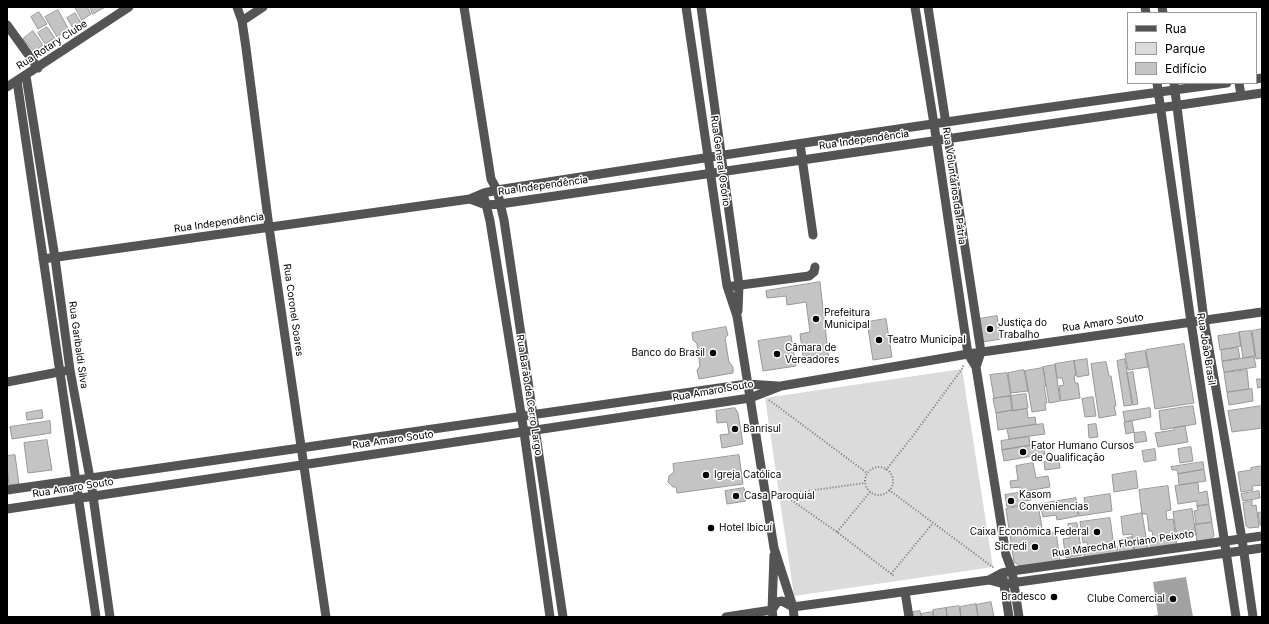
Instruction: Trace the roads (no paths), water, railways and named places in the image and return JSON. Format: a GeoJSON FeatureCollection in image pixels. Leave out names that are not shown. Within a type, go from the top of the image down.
{"type":"FeatureCollection","features":[{"type":"Feature","properties":{"kind":"street","name":"Rua Rotary Clube"},"geometry":{"type":"LineString","coordinates":[[7,87],[26,76],[129,7]]}},
{"type":"Feature","properties":{"kind":"street","name":"Rua Coronel Soares"},"geometry":{"type":"LineString","coordinates":[[237,7],[242,21],[269,227],[326,617]]}},
{"type":"Feature","properties":{"kind":"street"},"geometry":{"type":"LineString","coordinates":[[242,21],[263,7]]}},
{"type":"Feature","properties":{"kind":"street","name":"Rua Barão de Cerro Largo"},"geometry":{"type":"LineString","coordinates":[[464,7],[491,179],[497,190],[507,242],[563,617]]}},
{"type":"Feature","properties":{"kind":"street","name":"Rua General Osório"},"geometry":{"type":"LineString","coordinates":[[686,7],[727,286],[737,316],[774,548],[793,607],[794,617]]}},
{"type":"Feature","properties":{"kind":"street","name":"Rua Voluntários da Pátria"},"geometry":{"type":"LineString","coordinates":[[915,7],[968,354],[976,367],[1006,555],[1012,571],[1019,617]]}},
{"type":"Feature","properties":{"kind":"street","name":"Rua Voluntários da Pátria"},"geometry":{"type":"LineString","coordinates":[[928,7],[981,352],[976,367]]}},
{"type":"Feature","properties":{"kind":"street"},"geometry":{"type":"LineString","coordinates":[[688,19],[701,11]]}},
{"type":"Feature","properties":{"kind":"street","name":"Rua General Osório"},"geometry":{"type":"LineString","coordinates":[[701,11],[739,285],[737,316]]}},
{"type":"Feature","properties":{"kind":"street"},"geometry":{"type":"LineString","coordinates":[[7,25],[38,68]]}},
{"type":"Feature","properties":{"kind":"street","name":"Rua Garibaldi Silva"},"geometry":{"type":"LineString","coordinates":[[26,76],[55,258],[70,370],[93,496],[110,617]]}},
{"type":"Feature","properties":{"kind":"street"},"geometry":{"type":"LineString","coordinates":[[17,81],[96,617]]}},
{"type":"Feature","properties":{"kind":"street","name":"Rua João Brasil"},"geometry":{"type":"LineString","coordinates":[[1157,84],[1191,322],[1236,617]]}},
{"type":"Feature","properties":{"kind":"street","name":"Rua Independência"},"geometry":{"type":"LineString","coordinates":[[43,259],[470,199],[484,193],[497,190],[708,157],[1021,111],[1158,93],[1175,86],[1210,84]]}},
{"type":"Feature","properties":{"kind":"street"},"geometry":{"type":"LineString","coordinates":[[1239,84],[1241,95]]}},
{"type":"Feature","properties":{"kind":"street","name":"Rua João Brasil"},"geometry":{"type":"LineString","coordinates":[[1175,86],[1204,320],[1242,539],[1253,617]]}},
{"type":"Feature","properties":{"kind":"street","name":"Rua Independência"},"geometry":{"type":"LineString","coordinates":[[470,199],[486,205],[500,204],[1262,93]]}},
{"type":"Feature","properties":{"kind":"street"},"geometry":{"type":"LineString","coordinates":[[1021,111],[1023,127]]}},
{"type":"Feature","properties":{"kind":"street"},"geometry":{"type":"LineString","coordinates":[[25,140],[36,139]]}},
{"type":"Feature","properties":{"kind":"street"},"geometry":{"type":"LineString","coordinates":[[800,144],[814,235]]}},
{"type":"Feature","properties":{"kind":"street"},"geometry":{"type":"LineString","coordinates":[[633,169],[636,184]]}},
{"type":"Feature","properties":{"kind":"street"},"geometry":{"type":"LineString","coordinates":[[484,193],[491,179]]}},
{"type":"Feature","properties":{"kind":"street"},"geometry":{"type":"LineString","coordinates":[[33,192],[44,191]]}},
{"type":"Feature","properties":{"kind":"street","name":"Rua Barão de Cerro Largo"},"geometry":{"type":"LineString","coordinates":[[484,193],[494,244],[524,432],[550,617]]}},
{"type":"Feature","properties":{"kind":"street"},"geometry":{"type":"LineString","coordinates":[[494,244],[507,242]]}},
{"type":"Feature","properties":{"kind":"street"},"geometry":{"type":"LineString","coordinates":[[727,286],[809,276],[814,272],[815,267]]}},
{"type":"Feature","properties":{"kind":"street"},"geometry":{"type":"LineString","coordinates":[[956,275],[969,273]]}},
{"type":"Feature","properties":{"kind":"street","name":"Rua Amaro Souto"},"geometry":{"type":"LineString","coordinates":[[7,509],[750,398],[782,386],[968,354],[1262,312]]}},
{"type":"Feature","properties":{"kind":"street"},"geometry":{"type":"LineString","coordinates":[[510,347],[522,345]]}},
{"type":"Feature","properties":{"kind":"street"},"geometry":{"type":"LineString","coordinates":[[7,382],[70,370]]}},
{"type":"Feature","properties":{"kind":"street","name":"Rua Amaro Souto"},"geometry":{"type":"LineString","coordinates":[[7,490],[747,384],[782,386]]}},
{"type":"Feature","properties":{"kind":"street","name":"Rua Marechal Floriano Peixoto"},"geometry":{"type":"LineString","coordinates":[[726,617],[774,615],[777,602],[782,601],[793,607],[905,592],[989,580],[1002,573],[1012,571],[1262,536]]}},
{"type":"Feature","properties":{"kind":"street","name":"Rua General Osório"},"geometry":{"type":"LineString","coordinates":[[774,548],[774,615]]}},
{"type":"Feature","properties":{"kind":"street","name":"Rua Marechal Floriano Peixoto"},"geometry":{"type":"LineString","coordinates":[[989,580],[1004,584],[1262,548]]}},
{"type":"Feature","properties":{"kind":"street","name":"Rua Voluntários da Pátria"},"geometry":{"type":"LineString","coordinates":[[1006,555],[1002,573],[1009,617]]}},
{"type":"Feature","properties":{"kind":"street"},"geometry":{"type":"LineString","coordinates":[[543,568],[556,566]]}},
{"type":"Feature","properties":{"kind":"street"},"geometry":{"type":"LineString","coordinates":[[905,592],[909,617]]}},
{"type":"Feature","properties":{"kind":"street"},"geometry":{"type":"LineString","coordinates":[[789,617],[793,607]]}},
{"type":"Feature","properties":{"kind":"place","name":"Prefeitura Municipal"},"geometry":{"type":"Point","coordinates":[816,319]}},
{"type":"Feature","properties":{"kind":"place","name":"Justiça do Trabalho"},"geometry":{"type":"Point","coordinates":[990,329]}},
{"type":"Feature","properties":{"kind":"place","name":"Teatro Municipal"},"geometry":{"type":"Point","coordinates":[879,340]}},
{"type":"Feature","properties":{"kind":"place","name":"Banco do Brasil"},"geometry":{"type":"Point","coordinates":[713,353]}},
{"type":"Feature","properties":{"kind":"place","name":"Câmara de Vereadores"},"geometry":{"type":"Point","coordinates":[777,354]}},
{"type":"Feature","properties":{"kind":"place","name":"Banrisul"},"geometry":{"type":"Point","coordinates":[735,429]}},
{"type":"Feature","properties":{"kind":"place","name":"Fator Humano Cursos de Qualificação"},"geometry":{"type":"Point","coordinates":[1023,452]}},
{"type":"Feature","properties":{"kind":"place","name":"Igreja Católica"},"geometry":{"type":"Point","coordinates":[706,475]}},
{"type":"Feature","properties":{"kind":"place","name":"Casa Paroquial"},"geometry":{"type":"Point","coordinates":[736,496]}},
{"type":"Feature","properties":{"kind":"place","name":"Kasom Conveniencias"},"geometry":{"type":"Point","coordinates":[1011,501]}},
{"type":"Feature","properties":{"kind":"place","name":"Hotel Ibicuí"},"geometry":{"type":"Point","coordinates":[711,528]}},
{"type":"Feature","properties":{"kind":"place","name":"Caixa Econômica Federal"},"geometry":{"type":"Point","coordinates":[1097,532]}},
{"type":"Feature","properties":{"kind":"place","name":"Sicredi"},"geometry":{"type":"Point","coordinates":[1035,547]}},
{"type":"Feature","properties":{"kind":"place","name":"Bradesco"},"geometry":{"type":"Point","coordinates":[1054,597]}},
{"type":"Feature","properties":{"kind":"place","name":"Clube Comercial"},"geometry":{"type":"Point","coordinates":[1173,599]}}]}
